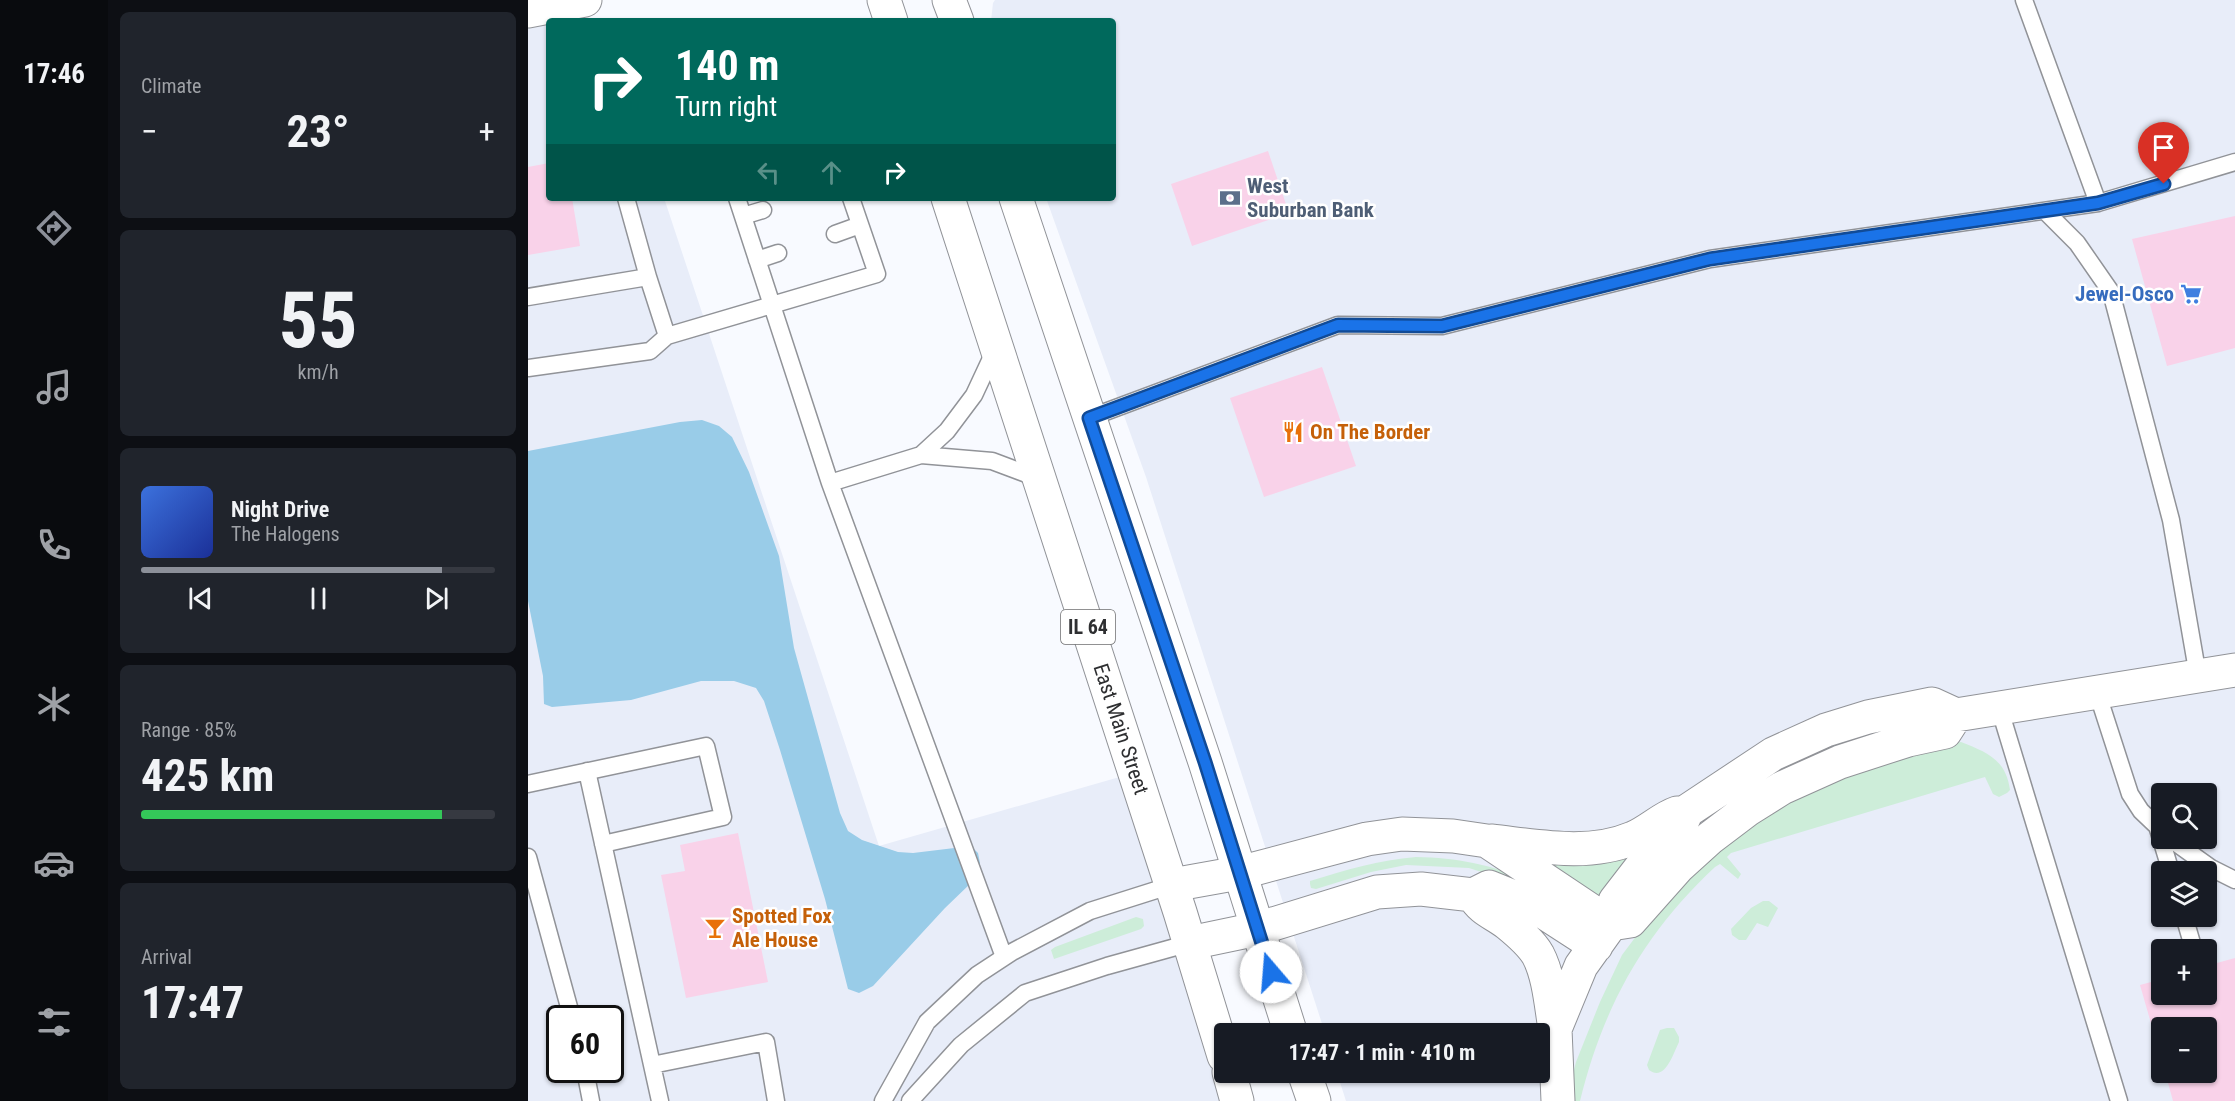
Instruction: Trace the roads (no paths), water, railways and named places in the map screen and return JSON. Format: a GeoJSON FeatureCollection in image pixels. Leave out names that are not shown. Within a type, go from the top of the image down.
{"type":"FeatureCollection","features":[{"type":"Feature","properties":{"kind":"street"},"geometry":{"type":"LineString","coordinates":[[528,11],[585,0]]}},
{"type":"Feature","properties":{"kind":"street"},"geometry":{"type":"LineString","coordinates":[[884,0],[890,18]]}},
{"type":"Feature","properties":{"kind":"street"},"geometry":{"type":"LineString","coordinates":[[949,0],[956,18]]}},
{"type":"Feature","properties":{"kind":"street","name":"East Main Street"},"geometry":{"type":"LineString","coordinates":[[949,201],[1172,885],[1214,1023]]}},
{"type":"Feature","properties":{"kind":"street"},"geometry":{"type":"LineString","coordinates":[[1017,201],[1205,762],[1287,1023]]}},
{"type":"Feature","properties":{"kind":"street"},"geometry":{"type":"LineString","coordinates":[[1172,885],[1239,873],[1280,860],[1379,837],[1429,834],[1563,848],[1610,845],[1632,839],[1673,814],[1687,810],[1773,754],[1826,730],[1868,717],[1932,704],[1956,715],[2235,670]]}},
{"type":"Feature","properties":{"kind":"street"},"geometry":{"type":"LineString","coordinates":[[1604,935],[1630,921],[1678,867],[1702,846],[1747,810],[1782,788],[1840,762],[1908,740],[1945,732],[1956,715]]}},
{"type":"Feature","properties":{"kind":"street"},"geometry":{"type":"LineString","coordinates":[[1555,1029],[1581,966],[1604,935],[1615,901],[1642,866],[1682,822],[1687,810]]}},
{"type":"Feature","properties":{"kind":"street"},"geometry":{"type":"LineString","coordinates":[[1487,841],[1604,935]]}},
{"type":"Feature","properties":{"kind":"street"},"geometry":{"type":"LineString","coordinates":[[1190,943],[1257,929],[1377,892],[1421,889],[1473,895],[1489,886],[1604,935]]}},
{"type":"Feature","properties":{"kind":"street"},"geometry":{"type":"LineString","coordinates":[[1473,895],[1479,906],[1509,925],[1538,955],[1555,1029],[1558,1101]]}},
{"type":"Feature","properties":{"kind":"street"},"geometry":{"type":"LineString","coordinates":[[1232,1083],[1237,1101]]}},
{"type":"Feature","properties":{"kind":"street"},"geometry":{"type":"LineString","coordinates":[[1308,1083],[1314,1101]]}},
{"type":"Feature","properties":{"kind":"lane"},"geometry":{"type":"LineString","coordinates":[[2024,0],[2098,203]]}},
{"type":"Feature","properties":{"kind":"lane"},"geometry":{"type":"LineString","coordinates":[[1089,418],[1338,325],[1442,326],[1710,259],[2098,203],[2235,162]]}},
{"type":"Feature","properties":{"kind":"lane"},"geometry":{"type":"LineString","coordinates":[[627,201],[667,336]]}},
{"type":"Feature","properties":{"kind":"lane"},"geometry":{"type":"LineString","coordinates":[[738,201],[830,483],[1004,957]]}},
{"type":"Feature","properties":{"kind":"lane"},"geometry":{"type":"LineString","coordinates":[[528,368],[650,351],[667,336],[877,274],[852,201]]}},
{"type":"Feature","properties":{"kind":"lane"},"geometry":{"type":"LineString","coordinates":[[743,216],[762,210]]}},
{"type":"Feature","properties":{"kind":"lane"},"geometry":{"type":"LineString","coordinates":[[2045,211],[2077,243],[2111,292],[2171,520],[2198,676]]}},
{"type":"Feature","properties":{"kind":"lane"},"geometry":{"type":"LineString","coordinates":[[835,234],[860,225]]}},
{"type":"Feature","properties":{"kind":"lane"},"geometry":{"type":"LineString","coordinates":[[758,260],[778,253]]}},
{"type":"Feature","properties":{"kind":"lane"},"geometry":{"type":"LineString","coordinates":[[528,297],[648,277]]}},
{"type":"Feature","properties":{"kind":"lane"},"geometry":{"type":"LineString","coordinates":[[921,455],[947,431],[974,395],[997,346]]}},
{"type":"Feature","properties":{"kind":"lane"},"geometry":{"type":"LineString","coordinates":[[830,483],[921,455],[992,461],[1040,479]]}},
{"type":"Feature","properties":{"kind":"lane"},"geometry":{"type":"LineString","coordinates":[[2097,692],[2130,794],[2141,811],[2151,821]]}},
{"type":"Feature","properties":{"kind":"lane"},"geometry":{"type":"LineString","coordinates":[[2000,707],[2119,1101]]}},
{"type":"Feature","properties":{"kind":"lane"},"geometry":{"type":"LineString","coordinates":[[528,784],[706,746],[723,817],[603,844]]}},
{"type":"Feature","properties":{"kind":"lane"},"geometry":{"type":"LineString","coordinates":[[587,771],[660,1101]]}},
{"type":"Feature","properties":{"kind":"lane"},"geometry":{"type":"LineString","coordinates":[[2186,849],[2211,868],[2235,880]]}},
{"type":"Feature","properties":{"kind":"lane"},"geometry":{"type":"LineString","coordinates":[[528,857],[568,1005]]}},
{"type":"Feature","properties":{"kind":"lane"},"geometry":{"type":"LineString","coordinates":[[883,1101],[927,1022],[977,975],[1004,957],[1090,911],[1172,885]]}},
{"type":"Feature","properties":{"kind":"lane"},"geometry":{"type":"LineString","coordinates":[[910,1101],[961,1046],[1025,993],[1107,966],[1190,943]]}},
{"type":"Feature","properties":{"kind":"lane"},"geometry":{"type":"LineString","coordinates":[[652,1065],[766,1042],[776,1101]]}},
{"type":"Feature","properties":{"kind":"lane"},"geometry":{"type":"LineString","coordinates":[[588,1083],[591,1101]]}},
{"type":"Feature","properties":{"kind":"water"},"geometry":{"type":"Polygon","coordinates":[[[702,420],[719,426],[732,437],[749,472],[779,556],[794,648],[840,813],[848,831],[862,840],[898,852],[913,853],[971,846],[978,853],[980,863],[971,883],[873,986],[859,993],[848,989],[825,899],[780,750],[764,701],[756,688],[734,681],[701,681],[631,700],[552,707],[544,704],[543,676],[528,601],[528,451],[680,422],[702,420]]]}},
{"type":"Feature","properties":{"kind":"place","name":"West Suburban Bank"},"geometry":{"type":"Point","coordinates":[1230,198]}},
{"type":"Feature","properties":{"kind":"place","name":"Jewel-Osco"},"geometry":{"type":"Point","coordinates":[2191,294]}},
{"type":"Feature","properties":{"kind":"place","name":"On The Border"},"geometry":{"type":"Point","coordinates":[1293,432]}},
{"type":"Feature","properties":{"kind":"place","name":"Spotted Fox Ale House"},"geometry":{"type":"Point","coordinates":[715,928]}}]}
